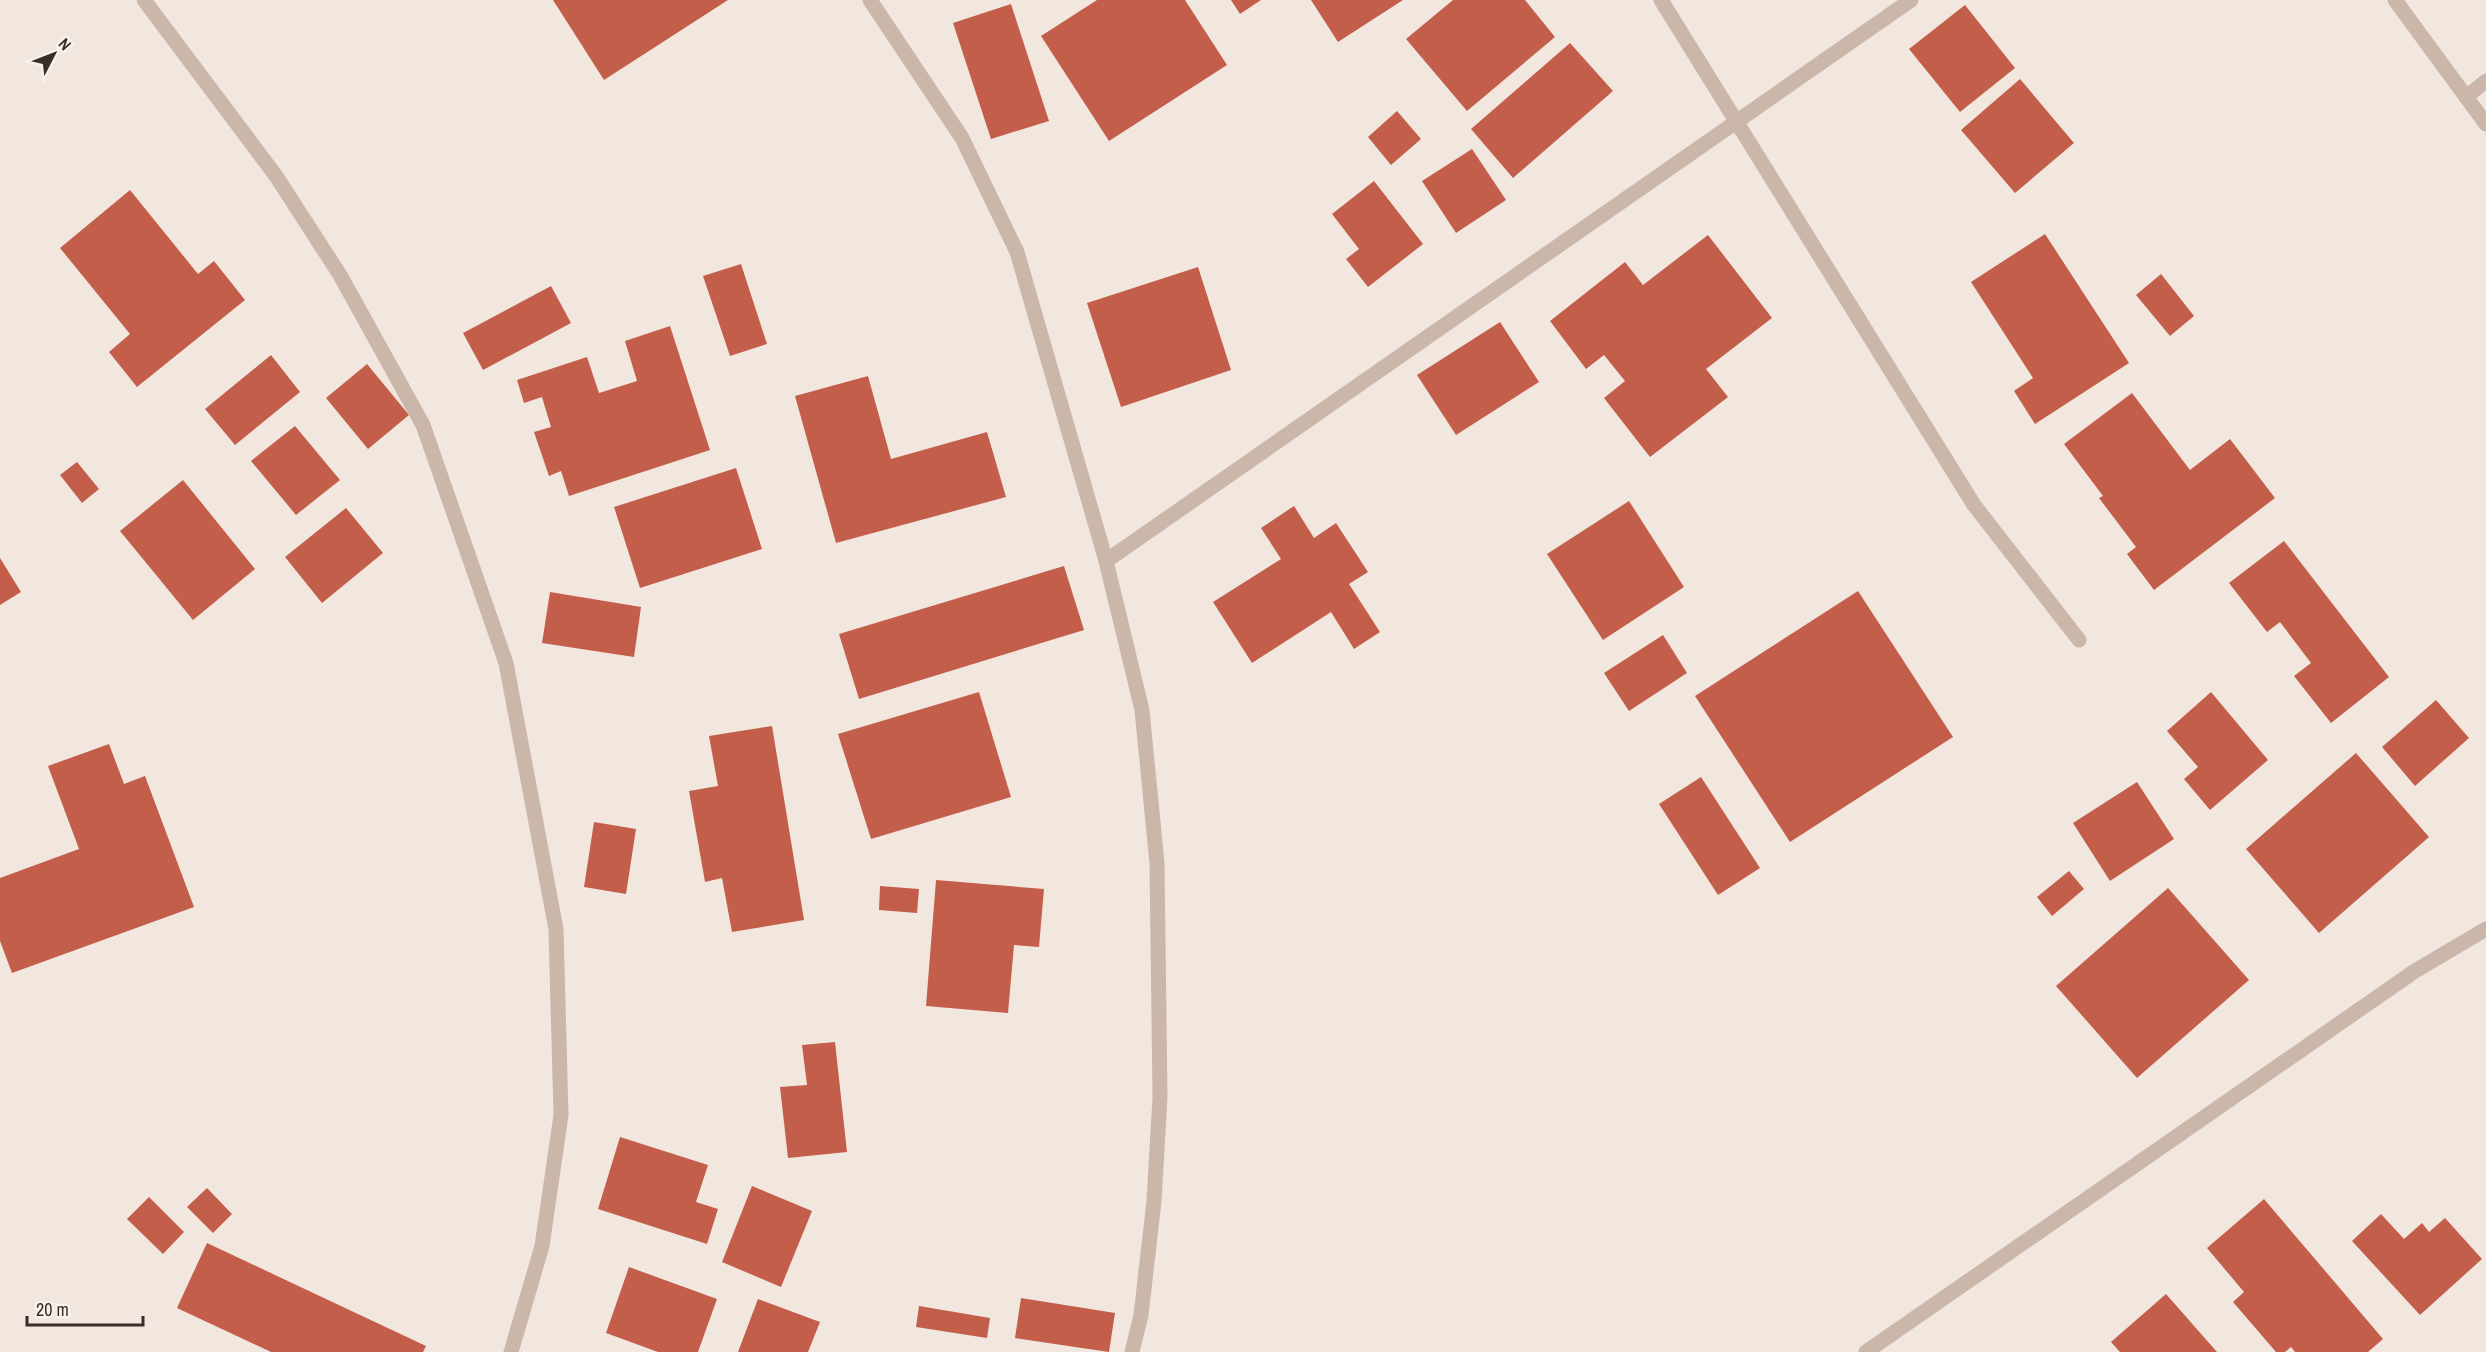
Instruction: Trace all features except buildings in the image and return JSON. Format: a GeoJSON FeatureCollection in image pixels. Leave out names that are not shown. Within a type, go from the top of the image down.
{"type":"FeatureCollection","features":[{"type":"Feature","properties":{"kind":"street"},"geometry":{"type":"LineString","coordinates":[[144,0],[276,177],[340,275],[423,425],[506,663],[556,929],[561,1115],[542,1246],[511,1352]]}},
{"type":"Feature","properties":{"kind":"street"},"geometry":{"type":"LineString","coordinates":[[870,0],[963,138],[1017,252],[1106,561],[1142,710],[1157,862],[1160,1097],[1154,1201],[1141,1315],[1132,1352]]}},
{"type":"Feature","properties":{"kind":"street"},"geometry":{"type":"LineString","coordinates":[[1661,0],[1974,505],[2079,640]]}},
{"type":"Feature","properties":{"kind":"street"},"geometry":{"type":"LineString","coordinates":[[1106,561],[1911,0]]}},
{"type":"Feature","properties":{"kind":"street"},"geometry":{"type":"LineString","coordinates":[[2396,0],[2486,124]]}},
{"type":"Feature","properties":{"kind":"street"},"geometry":{"type":"LineString","coordinates":[[2466,97],[2486,81]]}},
{"type":"Feature","properties":{"kind":"street"},"geometry":{"type":"LineString","coordinates":[[1866,1352],[2415,971],[2486,929]]}}]}
